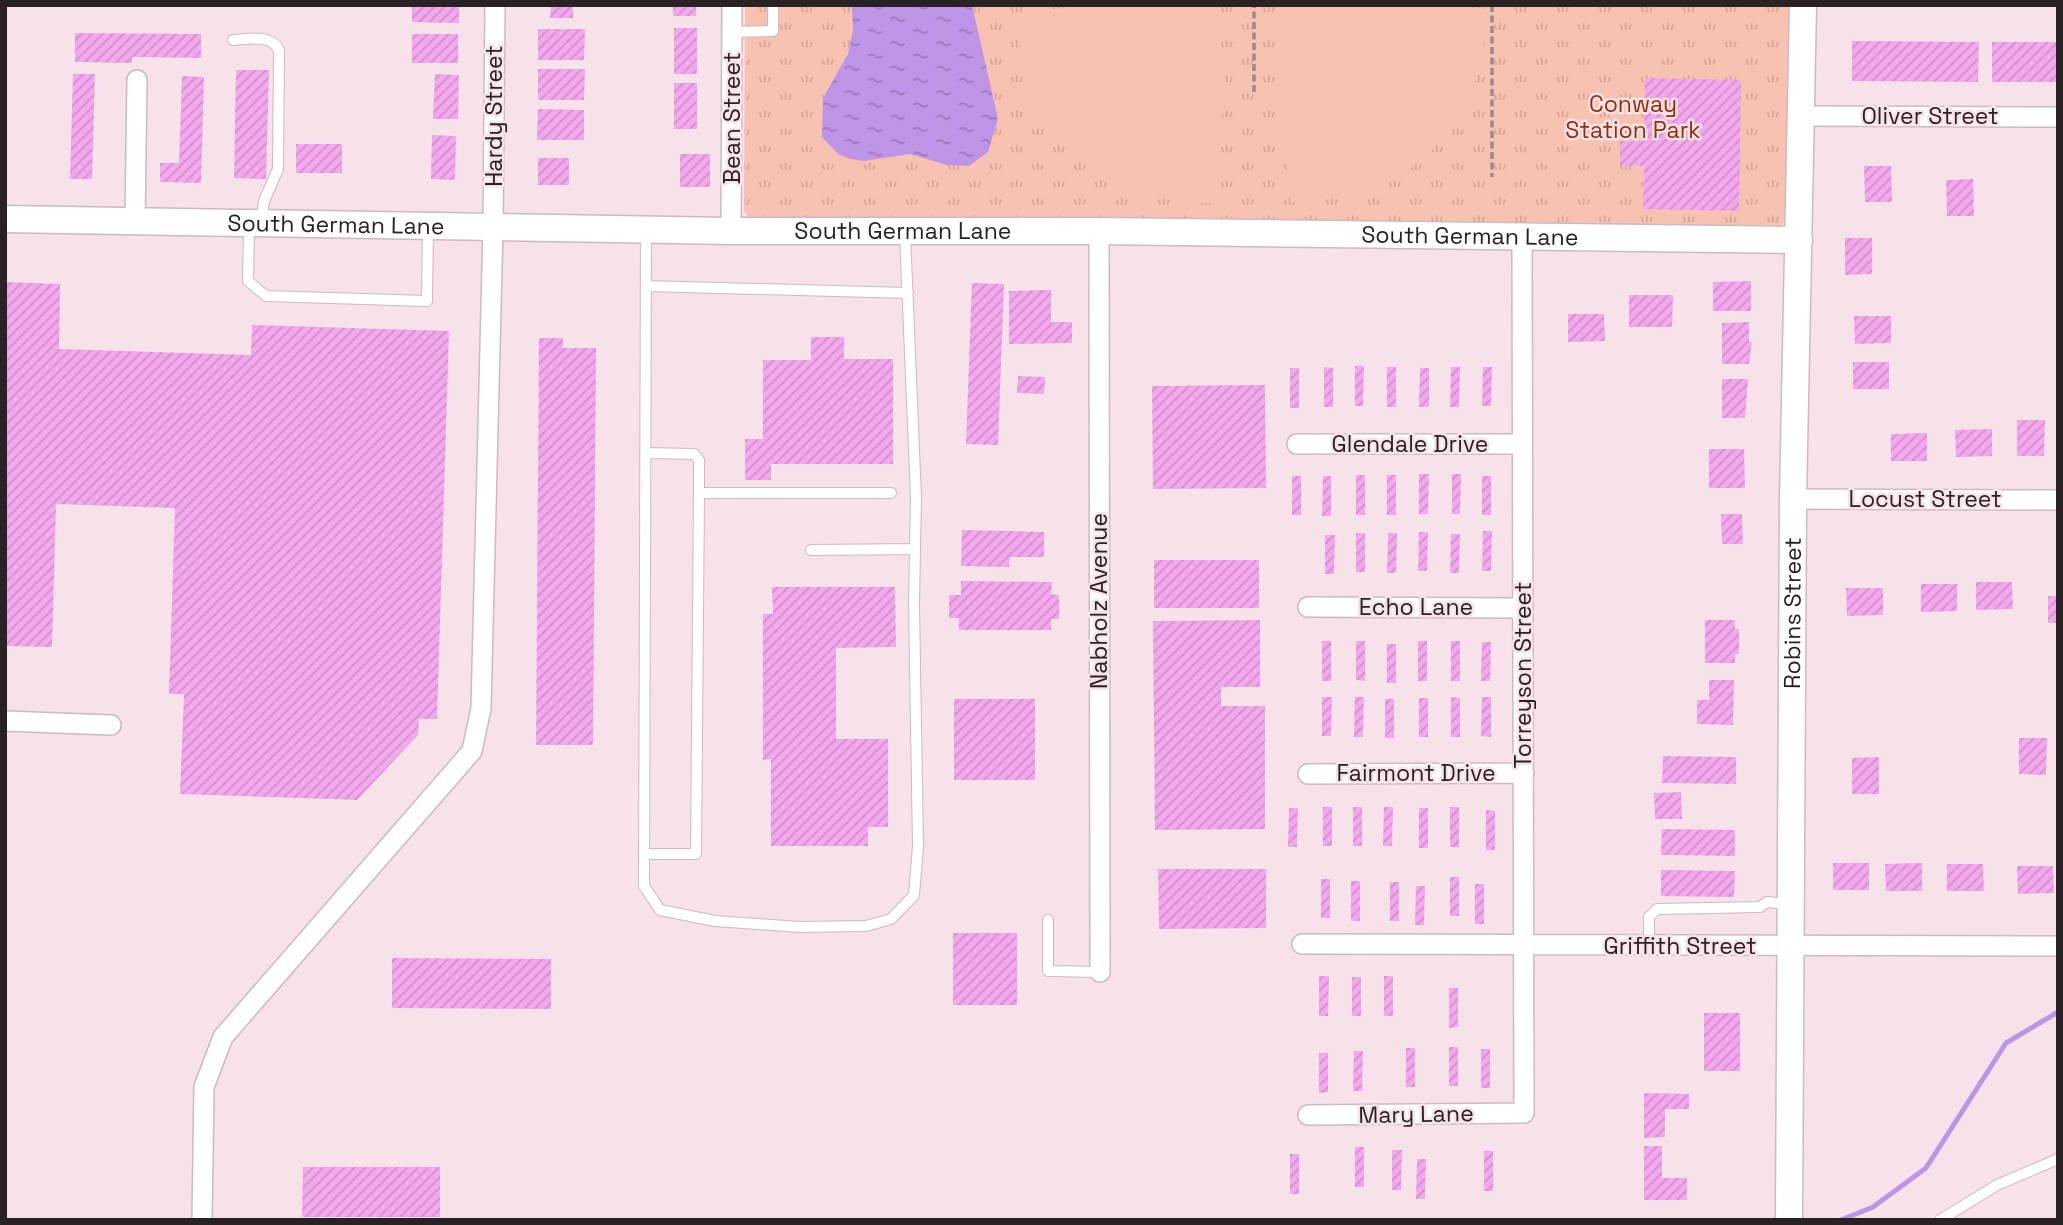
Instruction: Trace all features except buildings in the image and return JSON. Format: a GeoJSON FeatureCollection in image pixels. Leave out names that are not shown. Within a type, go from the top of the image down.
{"type":"FeatureCollection","features":[{"type":"Feature","properties":{"kind":"street","name":"Hardy Street"},"geometry":{"type":"LineString","coordinates":[[202,1220],[204,1087],[223,1037],[472,751],[481,708],[493,227],[495,5]]}},
{"type":"Feature","properties":{"kind":"street","name":"Bean Street"},"geometry":{"type":"LineString","coordinates":[[731,231],[732,5]]}},
{"type":"Feature","properties":{"kind":"street","name":"Robins Street"},"geometry":{"type":"LineString","coordinates":[[1789,1218],[1793,499],[1803,116],[1803,5]]}},
{"type":"Feature","properties":{"kind":"street"},"geometry":{"type":"LineString","coordinates":[[135,222],[137,80]]}},
{"type":"Feature","properties":{"kind":"street","name":"Oliver Street"},"geometry":{"type":"LineString","coordinates":[[1803,116],[2058,117]]}},
{"type":"Feature","properties":{"kind":"street","name":"South German Lane"},"geometry":{"type":"LineString","coordinates":[[5,219],[731,231],[1099,231],[1799,240]]}},
{"type":"Feature","properties":{"kind":"street","name":"Nabholz Avenue"},"geometry":{"type":"LineString","coordinates":[[1099,231],[1100,972]]}},
{"type":"Feature","properties":{"kind":"street","name":"Torreyson Street"},"geometry":{"type":"LineString","coordinates":[[1522,237],[1524,1112]]}},
{"type":"Feature","properties":{"kind":"street","name":"Glendale Drive"},"geometry":{"type":"LineString","coordinates":[[1297,444],[1522,444]]}},
{"type":"Feature","properties":{"kind":"street","name":"Locust Street"},"geometry":{"type":"LineString","coordinates":[[1793,499],[2058,500]]}},
{"type":"Feature","properties":{"kind":"street","name":"Echo Lane"},"geometry":{"type":"LineString","coordinates":[[1308,607],[1523,608]]}},
{"type":"Feature","properties":{"kind":"street"},"geometry":{"type":"LineString","coordinates":[[5,721],[111,725]]}},
{"type":"Feature","properties":{"kind":"street","name":"Fairmont Drive"},"geometry":{"type":"LineString","coordinates":[[1308,774],[1524,773]]}},
{"type":"Feature","properties":{"kind":"street","name":"Griffith Street"},"geometry":{"type":"LineString","coordinates":[[1302,944],[2058,947]]}},
{"type":"Feature","properties":{"kind":"street","name":"Mary Lane"},"geometry":{"type":"LineString","coordinates":[[1308,1115],[1524,1112]]}},
{"type":"Feature","properties":{"kind":"lane"},"geometry":{"type":"LineString","coordinates":[[732,32],[773,31],[773,5]]}},
{"type":"Feature","properties":{"kind":"lane"},"geometry":{"type":"LineString","coordinates":[[233,40],[266,39],[277,45],[279,50],[278,169],[255,224],[248,281],[266,296],[427,301],[428,226]]}},
{"type":"Feature","properties":{"kind":"lane"},"geometry":{"type":"LineString","coordinates":[[646,230],[644,886],[660,910],[715,920],[800,928],[866,926],[891,919],[914,895],[918,846],[916,497],[905,232]]}},
{"type":"Feature","properties":{"kind":"lane"},"geometry":{"type":"LineString","coordinates":[[646,286],[908,293]]}},
{"type":"Feature","properties":{"kind":"lane"},"geometry":{"type":"LineString","coordinates":[[644,854],[696,854],[699,494],[699,460],[694,453],[647,453]]}},
{"type":"Feature","properties":{"kind":"lane"},"geometry":{"type":"LineString","coordinates":[[699,494],[891,494]]}},
{"type":"Feature","properties":{"kind":"lane"},"geometry":{"type":"LineString","coordinates":[[811,550],[915,549]]}},
{"type":"Feature","properties":{"kind":"lane"},"geometry":{"type":"LineString","coordinates":[[1649,946],[1649,917],[1657,909],[1760,907],[1767,902],[1789,904]]}},
{"type":"Feature","properties":{"kind":"lane"},"geometry":{"type":"LineString","coordinates":[[1048,919],[1048,971],[1100,972]]}},
{"type":"Feature","properties":{"kind":"lane"},"geometry":{"type":"LineString","coordinates":[[1940,1220],[1997,1185],[2058,1159]]}},
{"type":"Feature","properties":{"kind":"path"},"geometry":{"type":"LineString","coordinates":[[1248,5],[1262,5]]}},
{"type":"Feature","properties":{"kind":"path"},"geometry":{"type":"LineString","coordinates":[[1492,5],[1492,177]]}},
{"type":"Feature","properties":{"kind":"path"},"geometry":{"type":"LineString","coordinates":[[1254,6],[1254,92]]}},
{"type":"Feature","properties":{"kind":"green space","name":"Conway Station Park"},"geometry":{"type":"Polygon","coordinates":[[[745,5],[1790,5],[1788,216],[1780,228],[748,218],[744,211],[745,5]]]}},
{"type":"Feature","properties":{"kind":"green space"},"geometry":{"type":"Polygon","coordinates":[[[1090,5],[1202,5],[1220,24],[1225,94],[1212,203],[1151,195],[1122,185],[1095,170],[1071,151],[1050,128],[1034,102],[1024,72],[1020,13],[1090,5]]]}},
{"type":"Feature","properties":{"kind":"green space"},"geometry":{"type":"Polygon","coordinates":[[[1303,5],[1445,5],[1486,9],[1482,51],[1472,89],[1455,122],[1433,150],[1405,172],[1372,188],[1334,198],[1291,202],[1280,91],[1282,27],[1303,5]]]}},
{"type":"Feature","properties":{"kind":"water"},"geometry":{"type":"Polygon","coordinates":[[[852,5],[972,5],[998,119],[988,152],[969,166],[947,165],[910,154],[864,161],[838,154],[822,137],[823,98],[848,54],[853,30],[852,5]]]}},
{"type":"Feature","properties":{"kind":"waterway"},"geometry":{"type":"LineString","coordinates":[[1841,1220],[1873,1207],[1926,1168],[2006,1043],[2058,1012]]}}]}
